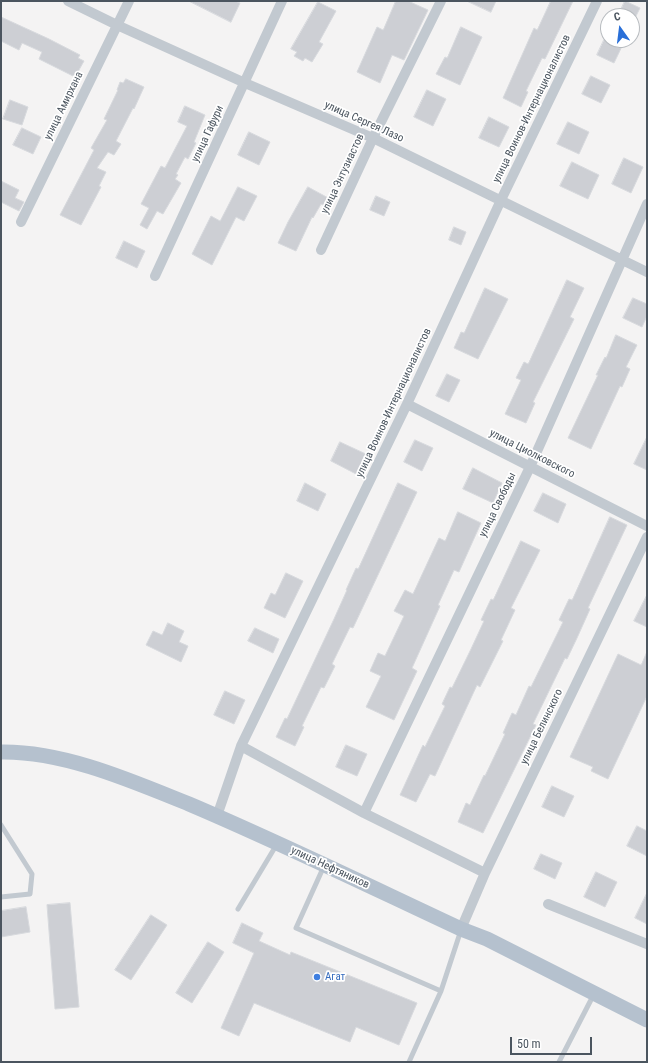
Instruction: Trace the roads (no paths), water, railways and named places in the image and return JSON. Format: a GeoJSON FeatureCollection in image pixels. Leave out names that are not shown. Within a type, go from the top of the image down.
{"type":"FeatureCollection","features":[{"type":"Feature","properties":{"kind":"main road","name":"улица Нефтяников"},"geometry":{"type":"LineString","coordinates":[[1,752],[18,751],[63,759],[127,779],[278,843],[461,929],[487,939],[594,993],[646,1017]]}},
{"type":"Feature","properties":{"kind":"street","name":"улица Сергея Лазо"},"geometry":{"type":"LineString","coordinates":[[68,1],[245,83],[373,138],[647,272]]}},
{"type":"Feature","properties":{"kind":"street","name":"улица Амирхана"},"geometry":{"type":"LineString","coordinates":[[21,222],[129,1]]}},
{"type":"Feature","properties":{"kind":"street","name":"улица Гафури"},"geometry":{"type":"LineString","coordinates":[[155,276],[282,1]]}},
{"type":"Feature","properties":{"kind":"street","name":"улица Энтузиастов"},"geometry":{"type":"LineString","coordinates":[[321,250],[373,138],[441,1]]}},
{"type":"Feature","properties":{"kind":"street","name":"улица Воинов-Интернационалистов"},"geometry":{"type":"LineString","coordinates":[[217,816],[241,746],[407,404],[597,1]]}},
{"type":"Feature","properties":{"kind":"street","name":"улица Свободы"},"geometry":{"type":"LineString","coordinates":[[364,813],[530,467],[647,204]]}},
{"type":"Feature","properties":{"kind":"street","name":"улица Циолковского"},"geometry":{"type":"LineString","coordinates":[[407,404],[647,526]]}},
{"type":"Feature","properties":{"kind":"street","name":"улица Белинского"},"geometry":{"type":"LineString","coordinates":[[461,929],[485,873],[647,538]]}},
{"type":"Feature","properties":{"kind":"street"},"geometry":{"type":"LineString","coordinates":[[241,746],[364,813],[485,873]]}},
{"type":"Feature","properties":{"kind":"street"},"geometry":{"type":"LineString","coordinates":[[548,904],[647,944]]}},
{"type":"Feature","properties":{"kind":"lane"},"geometry":{"type":"LineString","coordinates":[[1,825],[32,874],[30,894],[1,897]]}},
{"type":"Feature","properties":{"kind":"lane"},"geometry":{"type":"LineString","coordinates":[[238,909],[278,843]]}},
{"type":"Feature","properties":{"kind":"lane"},"geometry":{"type":"LineString","coordinates":[[325,865],[296,928],[441,991]]}},
{"type":"Feature","properties":{"kind":"lane"},"geometry":{"type":"LineString","coordinates":[[409,1062],[441,991],[461,929]]}},
{"type":"Feature","properties":{"kind":"lane"},"geometry":{"type":"LineString","coordinates":[[559,1062],[594,993]]}},
{"type":"Feature","properties":{"kind":"place","name":"Агат"},"geometry":{"type":"Point","coordinates":[317,977]}}]}
